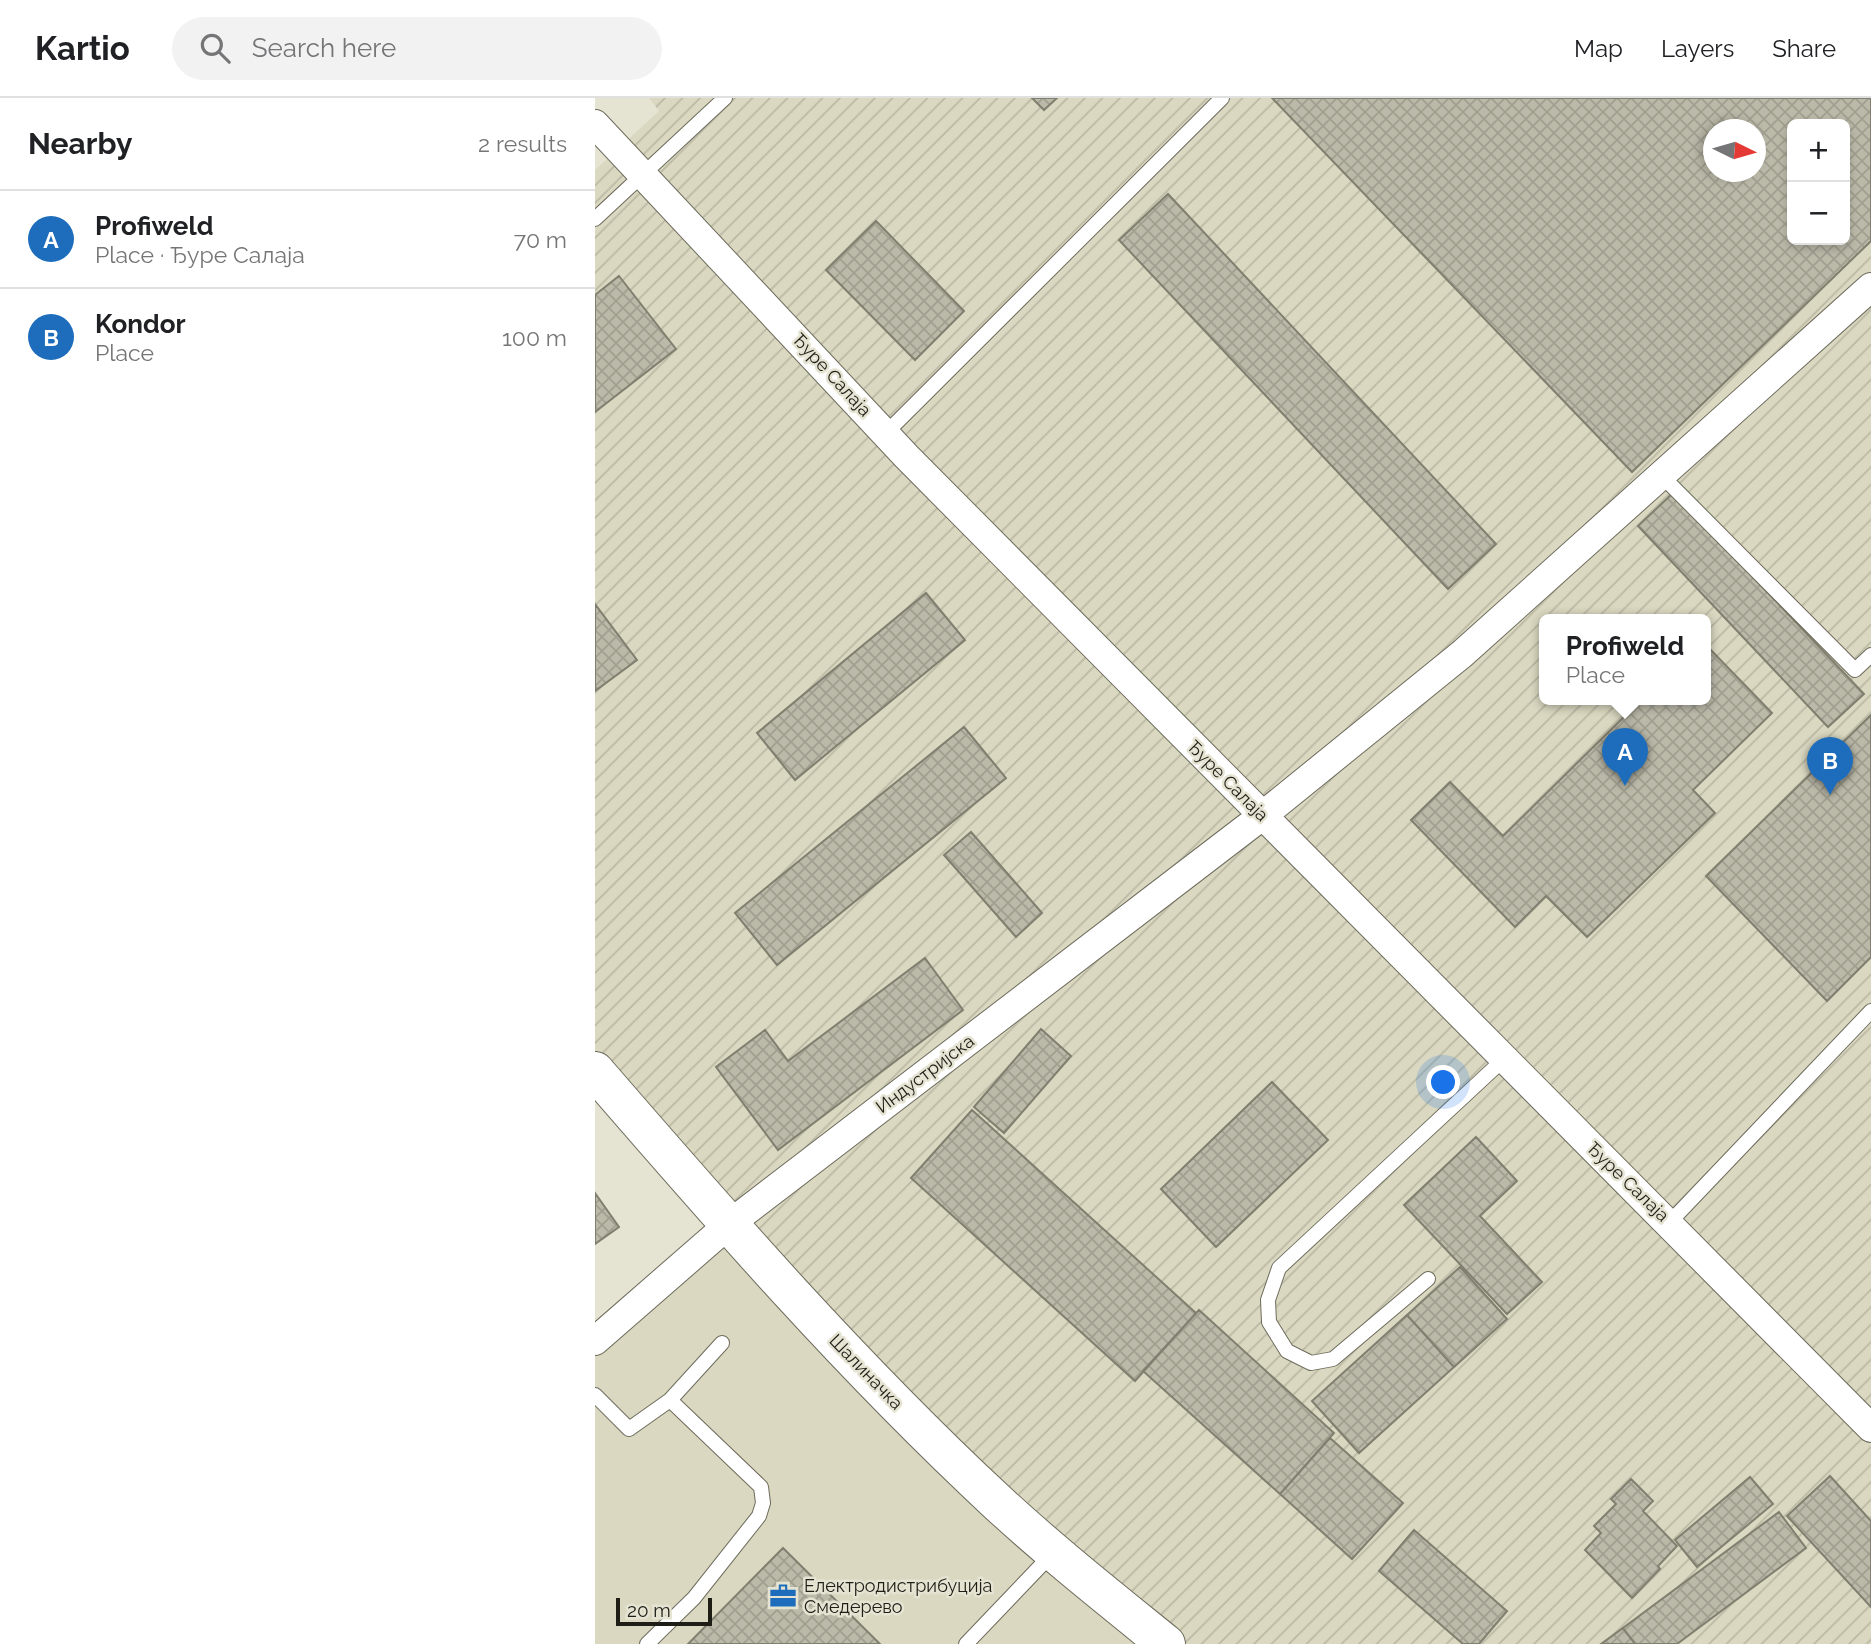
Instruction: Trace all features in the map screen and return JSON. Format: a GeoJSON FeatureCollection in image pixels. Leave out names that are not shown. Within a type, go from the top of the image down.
{"type":"FeatureCollection","features":[{"type":"Feature","properties":{"kind":"main road","name":"Шалиначка"},"geometry":{"type":"LineString","coordinates":[[595,1071],[728,1225],[874,1381],[997,1502],[1166,1644]]}},
{"type":"Feature","properties":{"kind":"street","name":"Ђуре Салаја"},"geometry":{"type":"LineString","coordinates":[[595,124],[886,433],[1262,816],[1670,1222],[1871,1428]]}},
{"type":"Feature","properties":{"kind":"street","name":"Индустријска"},"geometry":{"type":"LineString","coordinates":[[595,1341],[728,1225],[1262,816],[1462,654],[1871,287]]}},
{"type":"Feature","properties":{"kind":"lane"},"geometry":{"type":"LineString","coordinates":[[595,219],[643,178],[725,98]]}},
{"type":"Feature","properties":{"kind":"lane"},"geometry":{"type":"LineString","coordinates":[[886,433],[1222,98]]}},
{"type":"Feature","properties":{"kind":"lane"},"geometry":{"type":"LineString","coordinates":[[1661,475],[1855,670],[1871,655]]}},
{"type":"Feature","properties":{"kind":"lane"},"geometry":{"type":"LineString","coordinates":[[1670,1222],[1871,1011]]}},
{"type":"Feature","properties":{"kind":"lane"},"geometry":{"type":"LineString","coordinates":[[1428,1279],[1333,1359],[1311,1363],[1287,1351],[1269,1322],[1268,1300],[1279,1268],[1504,1059]]}},
{"type":"Feature","properties":{"kind":"lane"},"geometry":{"type":"LineString","coordinates":[[595,1395],[629,1429],[670,1400],[722,1343]]}},
{"type":"Feature","properties":{"kind":"lane"},"geometry":{"type":"LineString","coordinates":[[647,1644],[694,1598],[759,1516],[763,1503],[761,1487],[670,1400]]}},
{"type":"Feature","properties":{"kind":"lane"},"geometry":{"type":"LineString","coordinates":[[966,1644],[1054,1552]]}},
{"type":"Feature","properties":{"kind":"shaded area"},"geometry":{"type":"Polygon","coordinates":[[[649,98],[1871,98],[1871,1644],[1166,1644],[1054,1552],[595,1071],[595,170],[659,111],[649,98]]]}},
{"type":"Feature","properties":{"kind":"shaded area"},"geometry":{"type":"Polygon","coordinates":[[[728,1225],[1166,1644],[595,1644],[595,1341],[728,1225]]]}},
{"type":"Feature","properties":{"kind":"building"},"geometry":{"type":"Polygon","coordinates":[[[1032,98],[1057,98],[1044,110],[1032,98]]]}},
{"type":"Feature","properties":{"kind":"building"},"geometry":{"type":"Polygon","coordinates":[[[1272,98],[1871,98],[1871,241],[1632,472],[1272,98]]]}},
{"type":"Feature","properties":{"kind":"building"},"geometry":{"type":"Polygon","coordinates":[[[1168,194],[1496,544],[1448,589],[1119,240],[1168,194]]]}},
{"type":"Feature","properties":{"kind":"building"},"geometry":{"type":"Polygon","coordinates":[[[876,221],[964,311],[915,360],[826,270],[876,221]]]}},
{"type":"Feature","properties":{"kind":"building"},"geometry":{"type":"Polygon","coordinates":[[[619,276],[676,349],[595,412],[595,295],[619,276]]]}},
{"type":"Feature","properties":{"kind":"building"},"geometry":{"type":"Polygon","coordinates":[[[1673,493],[1864,694],[1828,727],[1638,526],[1673,493]]]}},
{"type":"Feature","properties":{"kind":"building"},"geometry":{"type":"Polygon","coordinates":[[[926,593],[965,640],[795,780],[757,733],[926,593]]]}},
{"type":"Feature","properties":{"kind":"building"},"geometry":{"type":"Polygon","coordinates":[[[595,604],[637,660],[595,691],[595,604]]]}},
{"type":"Feature","properties":{"kind":"building"},"geometry":{"type":"Polygon","coordinates":[[[1711,650],[1772,713],[1693,790],[1715,813],[1587,937],[1546,896],[1515,927],[1411,820],[1450,782],[1503,836],[1636,705],[1711,705],[1711,650]]]}},
{"type":"Feature","properties":{"kind":"building"},"geometry":{"type":"Polygon","coordinates":[[[1871,715],[1871,957],[1827,1001],[1706,876],[1871,715]]]}},
{"type":"Feature","properties":{"kind":"building"},"geometry":{"type":"Polygon","coordinates":[[[964,727],[1006,778],[777,965],[735,913],[964,727]]]}},
{"type":"Feature","properties":{"kind":"building"},"geometry":{"type":"Polygon","coordinates":[[[971,832],[1042,913],[1016,937],[944,855],[971,832]]]}},
{"type":"Feature","properties":{"kind":"building"},"geometry":{"type":"Polygon","coordinates":[[[925,958],[963,1010],[778,1150],[716,1067],[765,1030],[788,1061],[925,958]]]}},
{"type":"Feature","properties":{"kind":"building"},"geometry":{"type":"Polygon","coordinates":[[[1041,1029],[1071,1056],[1004,1133],[974,1107],[1041,1029]]]}},
{"type":"Feature","properties":{"kind":"building"},"geometry":{"type":"Polygon","coordinates":[[[1272,1082],[1328,1140],[1216,1247],[1161,1189],[1272,1082]]]}},
{"type":"Feature","properties":{"kind":"building"},"geometry":{"type":"Polygon","coordinates":[[[972,1110],[1196,1313],[1135,1381],[911,1178],[972,1110]]]}},
{"type":"Feature","properties":{"kind":"building"},"geometry":{"type":"Polygon","coordinates":[[[1476,1137],[1517,1181],[1480,1216],[1542,1282],[1507,1314],[1404,1205],[1476,1137]]]}},
{"type":"Feature","properties":{"kind":"building"},"geometry":{"type":"Polygon","coordinates":[[[595,1193],[619,1227],[595,1244],[595,1193]]]}},
{"type":"Feature","properties":{"kind":"building"},"geometry":{"type":"Polygon","coordinates":[[[1460,1267],[1507,1319],[1454,1367],[1407,1315],[1460,1267]]]}},
{"type":"Feature","properties":{"kind":"building"},"geometry":{"type":"Polygon","coordinates":[[[1199,1310],[1334,1433],[1280,1494],[1143,1371],[1199,1310]]]}},
{"type":"Feature","properties":{"kind":"building"},"geometry":{"type":"Polygon","coordinates":[[[1407,1315],[1454,1367],[1359,1453],[1312,1401],[1407,1315]]]}},
{"type":"Feature","properties":{"kind":"building"},"geometry":{"type":"Polygon","coordinates":[[[1330,1438],[1403,1503],[1352,1559],[1280,1494],[1330,1438]]]}},
{"type":"Feature","properties":{"kind":"building"},"geometry":{"type":"Polygon","coordinates":[[[1830,1476],[1871,1521],[1871,1607],[1787,1516],[1830,1476]]]}},
{"type":"Feature","properties":{"kind":"building"},"geometry":{"type":"Polygon","coordinates":[[[1750,1477],[1773,1504],[1697,1567],[1675,1540],[1750,1477]]]}},
{"type":"Feature","properties":{"kind":"building"},"geometry":{"type":"Polygon","coordinates":[[[1631,1479],[1653,1501],[1643,1511],[1677,1546],[1658,1566],[1660,1569],[1632,1598],[1585,1550],[1601,1533],[1594,1526],[1616,1504],[1611,1499],[1631,1479]]]}},
{"type":"Feature","properties":{"kind":"building"},"geometry":{"type":"Polygon","coordinates":[[[1779,1512],[1806,1548],[1677,1644],[1635,1644],[1623,1628],[1779,1512]]]}},
{"type":"Feature","properties":{"kind":"building"},"geometry":{"type":"Polygon","coordinates":[[[1414,1530],[1507,1611],[1479,1644],[1463,1644],[1379,1571],[1414,1530]]]}},
{"type":"Feature","properties":{"kind":"building","name":"Електродистрибуција Смедерево"},"geometry":{"type":"Polygon","coordinates":[[[783,1548],[880,1644],[688,1644],[783,1548]]]}},
{"type":"Feature","properties":{"kind":"building"},"geometry":{"type":"Polygon","coordinates":[[[1623,1628],[1635,1644],[1601,1644],[1623,1628]]]}},
{"type":"Feature","properties":{"kind":"place","name":"Profiweld"},"geometry":{"type":"Point","coordinates":[1625,786]}},
{"type":"Feature","properties":{"kind":"place","name":"Kondor"},"geometry":{"type":"Point","coordinates":[1830,795]}},
{"type":"Feature","properties":{"kind":"place","name":"Електродистрибуција Смедерево"},"geometry":{"type":"Point","coordinates":[783,1596]}}]}
